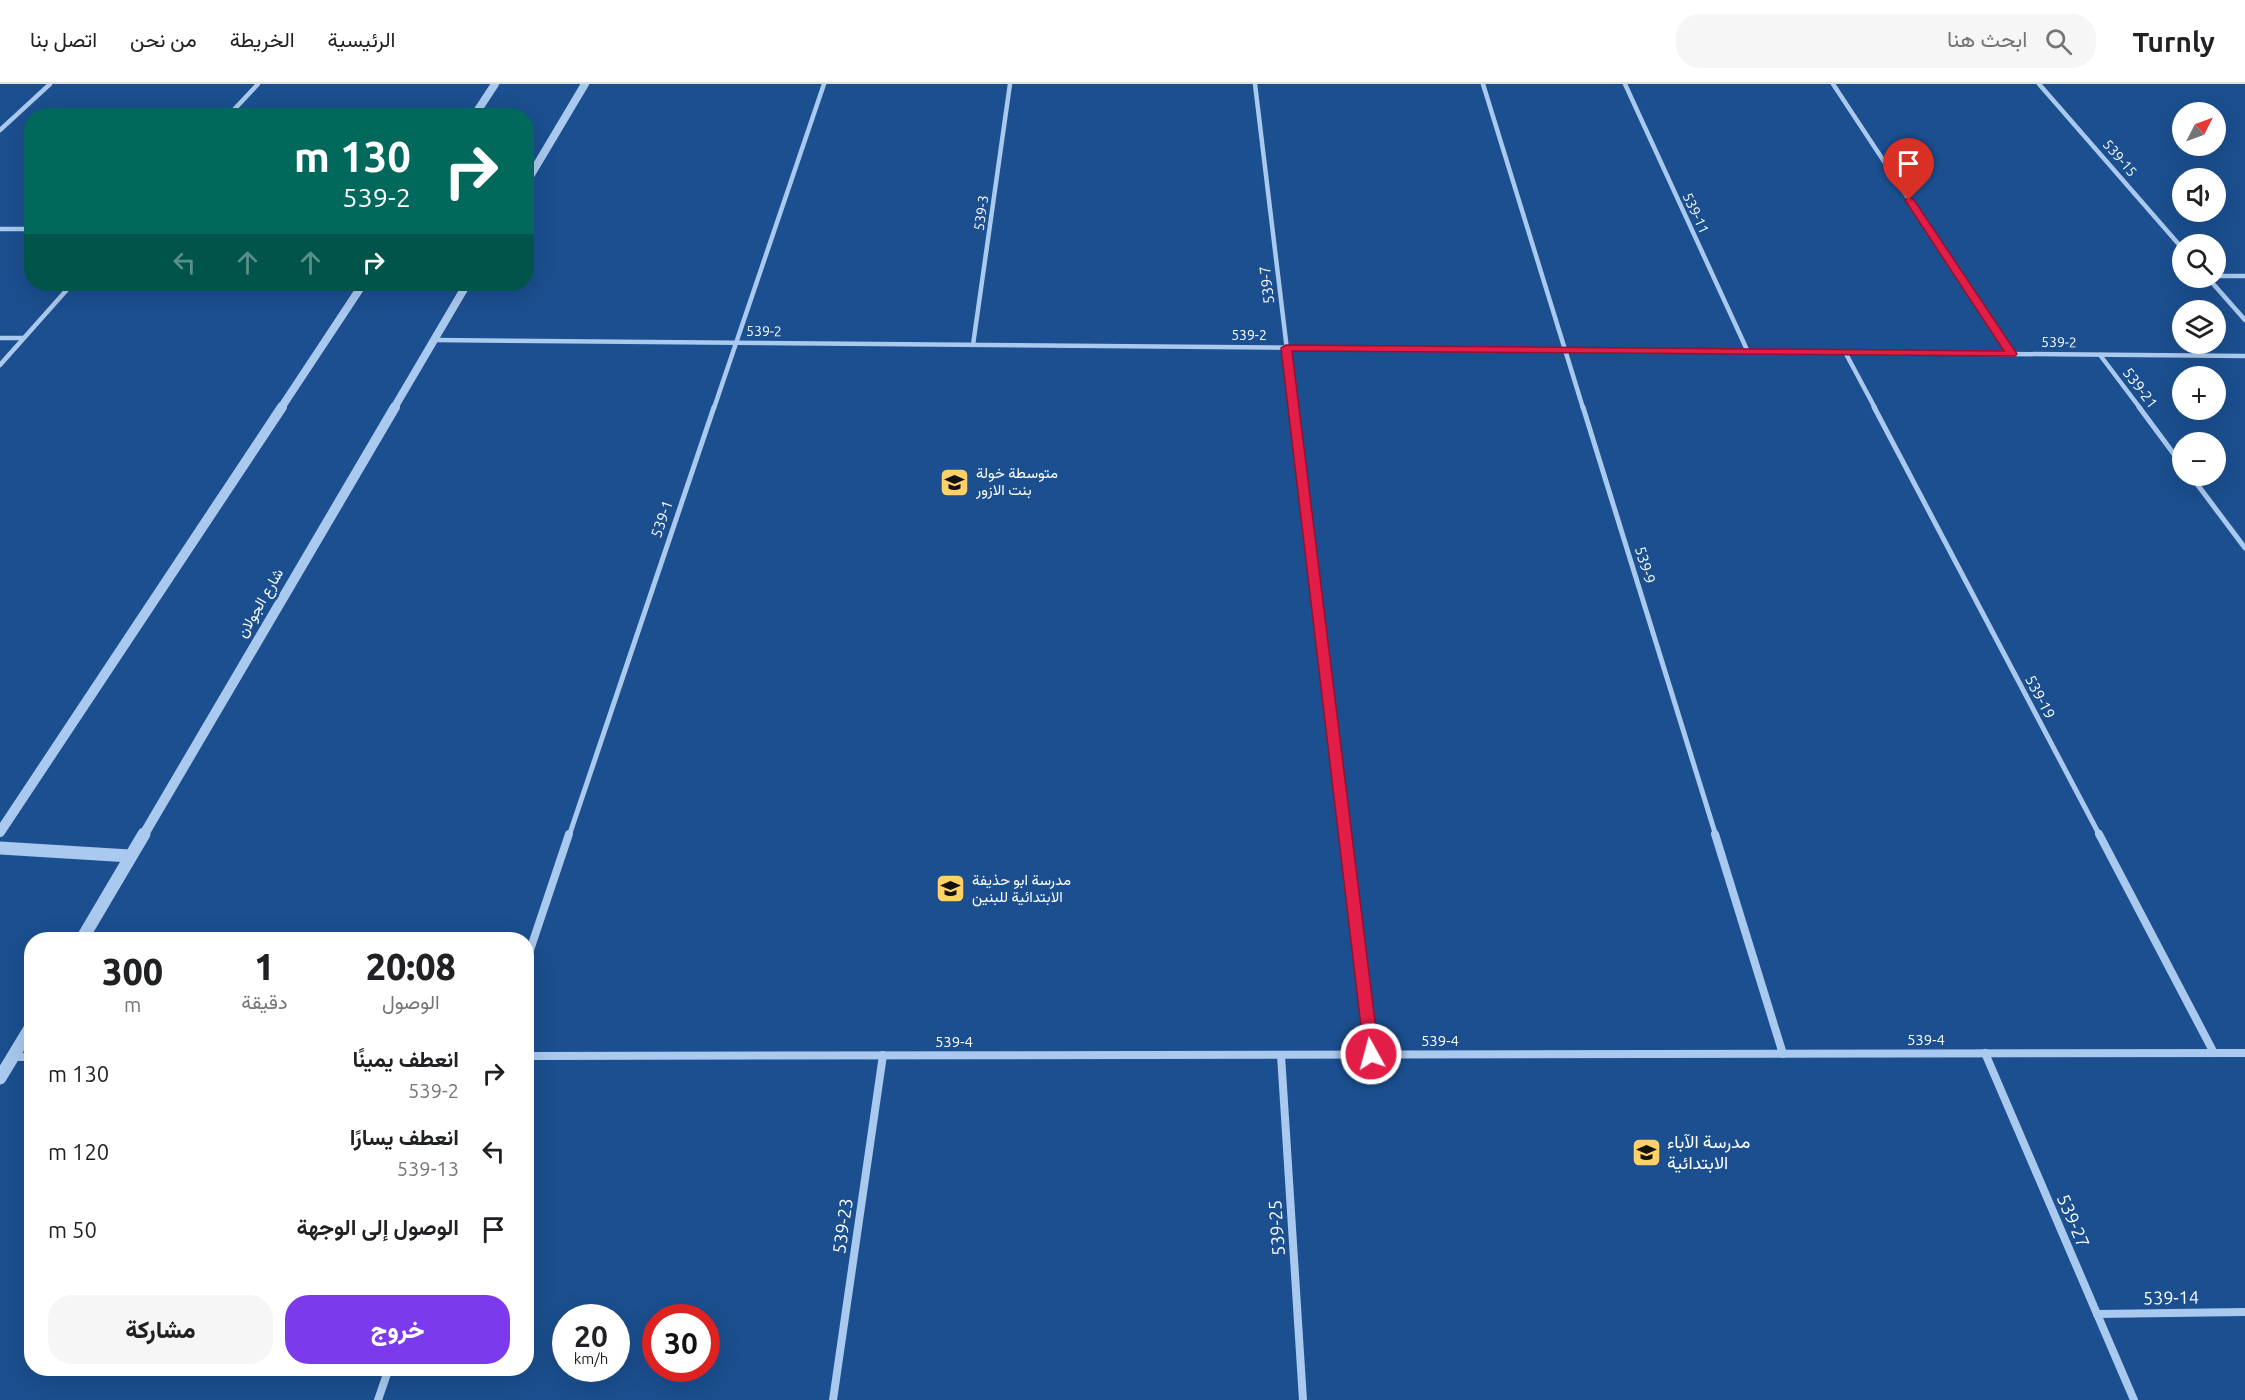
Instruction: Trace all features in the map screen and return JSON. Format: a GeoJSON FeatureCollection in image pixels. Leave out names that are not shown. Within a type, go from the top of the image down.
{"type":"FeatureCollection","features":[{"type":"Feature","properties":{"kind":"street"},"geometry":{"type":"LineString","coordinates":[[0,129],[50,84]]}},
{"type":"Feature","properties":{"kind":"street"},"geometry":{"type":"LineString","coordinates":[[236,108],[258,84]]}},
{"type":"Feature","properties":{"kind":"street"},"geometry":{"type":"LineString","coordinates":[[479,108],[495,84]]}},
{"type":"Feature","properties":{"kind":"street"},"geometry":{"type":"LineString","coordinates":[[534,170],[585,84]]}},
{"type":"Feature","properties":{"kind":"street","name":"539-1"},"geometry":{"type":"LineString","coordinates":[[534,938],[824,84]]}},
{"type":"Feature","properties":{"kind":"street","name":"539-3"},"geometry":{"type":"LineString","coordinates":[[973,345],[1010,84]]}},
{"type":"Feature","properties":{"kind":"street","name":"539-7"},"geometry":{"type":"LineString","coordinates":[[1255,84],[1371,1054]]}},
{"type":"Feature","properties":{"kind":"street","name":"539-9"},"geometry":{"type":"LineString","coordinates":[[1483,84],[1784,1054]]}},
{"type":"Feature","properties":{"kind":"street","name":"539-11"},"geometry":{"type":"LineString","coordinates":[[1625,84],[1748,352]]}},
{"type":"Feature","properties":{"kind":"street"},"geometry":{"type":"LineString","coordinates":[[1833,84],[2012,354]]}},
{"type":"Feature","properties":{"kind":"street","name":"539-15"},"geometry":{"type":"LineString","coordinates":[[2039,84],[2172,237]]}},
{"type":"Feature","properties":{"kind":"street"},"geometry":{"type":"LineString","coordinates":[[0,230],[24,229]]}},
{"type":"Feature","properties":{"kind":"street"},"geometry":{"type":"LineString","coordinates":[[2226,276],[2245,276]]}},
{"type":"Feature","properties":{"kind":"street"},"geometry":{"type":"LineString","coordinates":[[2217,288],[2245,320]]}},
{"type":"Feature","properties":{"kind":"street"},"geometry":{"type":"LineString","coordinates":[[0,365],[66,291]]}},
{"type":"Feature","properties":{"kind":"street"},"geometry":{"type":"LineString","coordinates":[[0,832],[358,291]]}},
{"type":"Feature","properties":{"kind":"street","name":"شارع الجولان"},"geometry":{"type":"LineString","coordinates":[[86,932],[463,291]]}},
{"type":"Feature","properties":{"kind":"street"},"geometry":{"type":"LineString","coordinates":[[0,338],[24,338]]}},
{"type":"Feature","properties":{"kind":"street","name":"539-2"},"geometry":{"type":"LineString","coordinates":[[434,340],[2245,356]]}},
{"type":"Feature","properties":{"kind":"street","name":"539-19"},"geometry":{"type":"LineString","coordinates":[[1845,352],[2214,1053]]}},
{"type":"Feature","properties":{"kind":"street","name":"539-21"},"geometry":{"type":"LineString","coordinates":[[2100,355],[2172,452]]}},
{"type":"Feature","properties":{"kind":"street"},"geometry":{"type":"LineString","coordinates":[[2198,486],[2245,548]]}},
{"type":"Feature","properties":{"kind":"street"},"geometry":{"type":"LineString","coordinates":[[0,848],[130,856]]}},
{"type":"Feature","properties":{"kind":"street"},"geometry":{"type":"LineString","coordinates":[[0,1078],[24,1038]]}},
{"type":"Feature","properties":{"kind":"street","name":"539-27"},"geometry":{"type":"LineString","coordinates":[[1985,1053],[2134,1400]]}},
{"type":"Feature","properties":{"kind":"street","name":"539-4"},"geometry":{"type":"LineString","coordinates":[[534,1056],[2245,1053]]}},
{"type":"Feature","properties":{"kind":"street","name":"539-23"},"geometry":{"type":"LineString","coordinates":[[833,1400],[883,1055]]}},
{"type":"Feature","properties":{"kind":"street","name":"539-25"},"geometry":{"type":"LineString","coordinates":[[1281,1055],[1303,1400]]}},
{"type":"Feature","properties":{"kind":"street"},"geometry":{"type":"LineString","coordinates":[[13,1057],[24,1057]]}},
{"type":"Feature","properties":{"kind":"street","name":"539-14"},"geometry":{"type":"LineString","coordinates":[[2097,1314],[2245,1312]]}},
{"type":"Feature","properties":{"kind":"street"},"geometry":{"type":"LineString","coordinates":[[378,1400],[386,1376]]}},
{"type":"Feature","properties":{"kind":"place","name":"متوسطة خولة بنت الازور"},"geometry":{"type":"Point","coordinates":[955,482]}},
{"type":"Feature","properties":{"kind":"place","name":"مدرسة ابو حذيفة الابتدائية للبنين"},"geometry":{"type":"Point","coordinates":[951,889]}},
{"type":"Feature","properties":{"kind":"place","name":"مدرسة الآباء الابتدائية"},"geometry":{"type":"Point","coordinates":[1646,1152]}},
{"type":"Feature","properties":{"kind":"route"},"geometry":{"type":"LineString","coordinates":[[1371,1054],[1286,348],[2012,354],[1909,200]]}}]}
